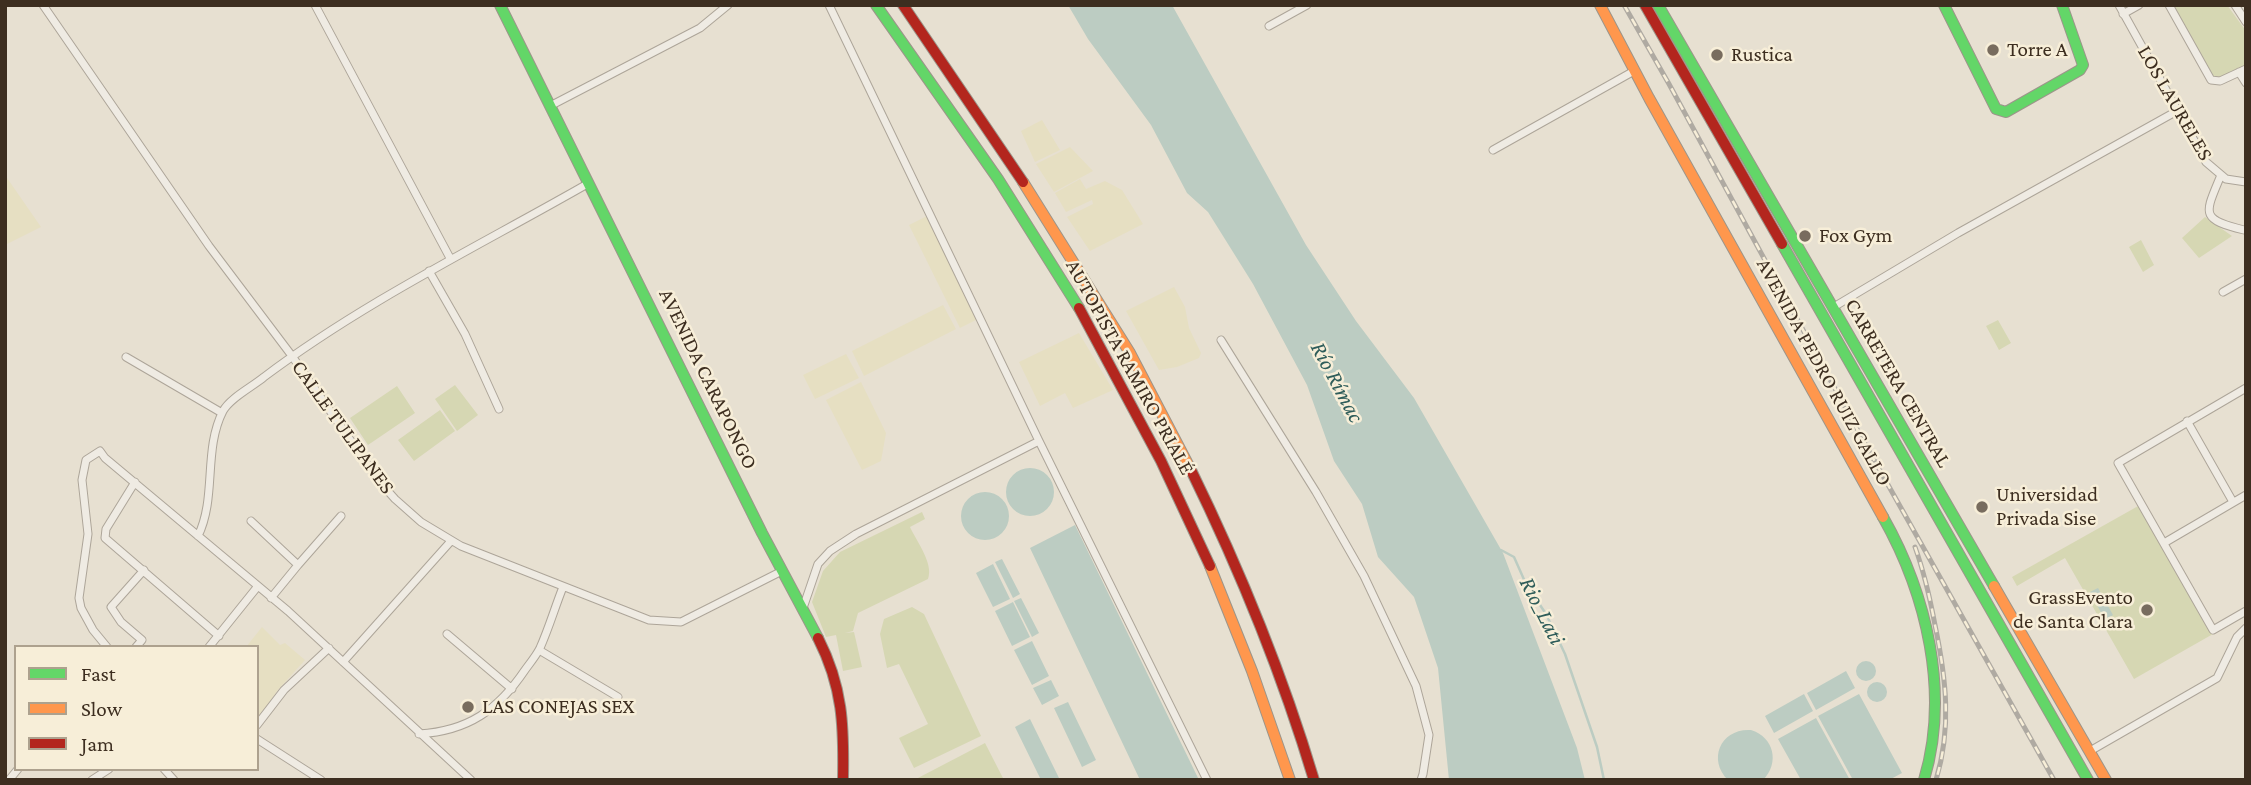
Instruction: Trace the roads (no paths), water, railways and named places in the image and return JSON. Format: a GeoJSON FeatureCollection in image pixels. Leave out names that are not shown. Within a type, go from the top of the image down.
{"type":"FeatureCollection","features":[{"type":"Feature","properties":{"kind":"main road","name":"AVENIDA CARAPONGO"},"geometry":{"type":"LineString","coordinates":[[500,5],[825,655],[840,694],[844,743],[843,780]]}},
{"type":"Feature","properties":{"kind":"main road","name":"AUTOPISTA RAMIRO PRIALÉ"},"geometry":{"type":"LineString","coordinates":[[876,5],[1000,183],[1107,357],[1179,497],[1210,566],[1261,696],[1290,780]]}},
{"type":"Feature","properties":{"kind":"main road","name":"AUTOPISTA RAMIRO PRIALÉ"},"geometry":{"type":"LineString","coordinates":[[903,5],[1020,176],[1106,313],[1161,411],[1205,498],[1250,601],[1314,780]]}},
{"type":"Feature","properties":{"kind":"main road","name":"AVENIDA PEDRO RUIZ GALLO"},"geometry":{"type":"LineString","coordinates":[[1600,5],[1897,542],[1911,572],[1928,638],[1934,688],[1934,735],[1924,780]]}},
{"type":"Feature","properties":{"kind":"main road","name":"CARRETERA CENTRAL"},"geometry":{"type":"LineString","coordinates":[[1645,5],[2088,780]]}},
{"type":"Feature","properties":{"kind":"main road","name":"CARRETERA CENTRAL"},"geometry":{"type":"LineString","coordinates":[[1658,5],[2106,780]]}},
{"type":"Feature","properties":{"kind":"main road"},"geometry":{"type":"LineString","coordinates":[[1667,5],[1677,38]]}},
{"type":"Feature","properties":{"kind":"main road"},"geometry":{"type":"LineString","coordinates":[[1944,5],[1999,112],[2018,108],[2080,70],[2083,65],[2062,5]]}},
{"type":"Feature","properties":{"kind":"street","name":"CALLE TULIPANES"},"geometry":{"type":"LineString","coordinates":[[43,5],[209,246],[292,356],[377,480],[421,522],[451,541],[563,587],[649,620],[664,623],[681,622],[782,571]]}},
{"type":"Feature","properties":{"kind":"street"},"geometry":{"type":"LineString","coordinates":[[315,5],[450,258]]}},
{"type":"Feature","properties":{"kind":"street"},"geometry":{"type":"LineString","coordinates":[[550,106],[700,28],[728,5]]}},
{"type":"Feature","properties":{"kind":"street"},"geometry":{"type":"LineString","coordinates":[[829,5],[1039,441],[1207,780]]}},
{"type":"Feature","properties":{"kind":"street"},"geometry":{"type":"LineString","coordinates":[[1269,26],[1307,5]]}},
{"type":"Feature","properties":{"kind":"street","name":"LOS LAURELES"},"geometry":{"type":"LineString","coordinates":[[2119,5],[2206,162],[2226,179],[2246,182]]}},
{"type":"Feature","properties":{"kind":"street"},"geometry":{"type":"LineString","coordinates":[[2123,14],[2139,5]]}},
{"type":"Feature","properties":{"kind":"street"},"geometry":{"type":"LineString","coordinates":[[2169,5],[2211,80],[2220,81],[2242,70],[2246,83]]}},
{"type":"Feature","properties":{"kind":"street"},"geometry":{"type":"LineString","coordinates":[[2235,5],[2246,22]]}},
{"type":"Feature","properties":{"kind":"street"},"geometry":{"type":"LineString","coordinates":[[1493,149],[1634,70]]}},
{"type":"Feature","properties":{"kind":"street"},"geometry":{"type":"LineString","coordinates":[[1832,308],[1958,233],[2177,111]]}},
{"type":"Feature","properties":{"kind":"street"},"geometry":{"type":"LineString","coordinates":[[2221,175],[2208,206],[2209,212],[2219,224],[2244,230]]}},
{"type":"Feature","properties":{"kind":"street"},"geometry":{"type":"LineString","coordinates":[[198,536],[206,519],[214,437],[224,409],[292,356],[429,271],[589,183]]}},
{"type":"Feature","properties":{"kind":"street"},"geometry":{"type":"LineString","coordinates":[[429,271],[465,334],[499,408]]}},
{"type":"Feature","properties":{"kind":"street"},"geometry":{"type":"LineString","coordinates":[[2224,292],[2246,279]]}},
{"type":"Feature","properties":{"kind":"street"},"geometry":{"type":"LineString","coordinates":[[1221,340],[1364,576],[1416,686],[1429,735],[1421,780]]}},
{"type":"Feature","properties":{"kind":"street"},"geometry":{"type":"LineString","coordinates":[[126,356],[222,413]]}},
{"type":"Feature","properties":{"kind":"street"},"geometry":{"type":"LineString","coordinates":[[2246,388],[2118,463],[2213,629],[2246,611]]}},
{"type":"Feature","properties":{"kind":"street"},"geometry":{"type":"LineString","coordinates":[[2188,421],[2234,502]]}},
{"type":"Feature","properties":{"kind":"street"},"geometry":{"type":"LineString","coordinates":[[803,608],[818,564],[830,551],[856,534],[1039,441]]}},
{"type":"Feature","properties":{"kind":"street"},"geometry":{"type":"LineString","coordinates":[[105,645],[93,631],[79,598],[88,534],[82,488],[86,460],[100,451],[329,648],[471,780]]}},
{"type":"Feature","properties":{"kind":"street"},"geometry":{"type":"LineString","coordinates":[[135,482],[106,529],[105,538],[219,636]]}},
{"type":"Feature","properties":{"kind":"street"},"geometry":{"type":"LineString","coordinates":[[2164,543],[2246,495]]}},
{"type":"Feature","properties":{"kind":"street"},"geometry":{"type":"LineString","coordinates":[[271,597],[341,516]]}},
{"type":"Feature","properties":{"kind":"street"},"geometry":{"type":"LineString","coordinates":[[251,521],[298,565]]}},
{"type":"Feature","properties":{"kind":"street"},"geometry":{"type":"LineString","coordinates":[[343,662],[451,541]]}},
{"type":"Feature","properties":{"kind":"street"},"geometry":{"type":"LineString","coordinates":[[144,570],[111,607],[121,622],[148,645]]}},
{"type":"Feature","properties":{"kind":"street"},"geometry":{"type":"LineString","coordinates":[[211,645],[258,586]]}},
{"type":"Feature","properties":{"kind":"street"},"geometry":{"type":"LineString","coordinates":[[419,734],[474,721],[494,708],[512,689],[539,650],[563,587]]}},
{"type":"Feature","properties":{"kind":"street"},"geometry":{"type":"LineString","coordinates":[[2090,751],[2217,678],[2237,637],[2246,628]]}},
{"type":"Feature","properties":{"kind":"street"},"geometry":{"type":"LineString","coordinates":[[447,635],[512,689]]}},
{"type":"Feature","properties":{"kind":"street"},"geometry":{"type":"LineString","coordinates":[[138,645],[142,640]]}},
{"type":"Feature","properties":{"kind":"street"},"geometry":{"type":"LineString","coordinates":[[259,722],[284,690],[329,648]]}},
{"type":"Feature","properties":{"kind":"street"},"geometry":{"type":"LineString","coordinates":[[539,650],[618,697]]}},
{"type":"Feature","properties":{"kind":"street"},"geometry":{"type":"LineString","coordinates":[[259,740],[321,780]]}},
{"type":"Feature","properties":{"kind":"street"},"geometry":{"type":"LineString","coordinates":[[92,780],[102,774]]}},
{"type":"Feature","properties":{"kind":"water","name":"Río Rímac"},"geometry":{"type":"Polygon","coordinates":[[[1068,5],[1172,5],[1306,245],[1356,321],[1414,398],[1503,553],[1577,748],[1585,780],[1449,780],[1438,668],[1414,597],[1378,557],[1362,504],[1334,461],[1307,385],[1253,284],[1208,212],[1187,193],[1151,125],[1088,39],[1068,5]]]}},
{"type":"Feature","properties":{"kind":"water"},"geometry":{"type":"Polygon","coordinates":[[[1030,468],[1047,475],[1054,492],[1047,509],[1030,516],[1013,509],[1006,492],[1013,475],[1030,468]]]}},
{"type":"Feature","properties":{"kind":"water"},"geometry":{"type":"Polygon","coordinates":[[[985,492],[1002,499],[1009,516],[1002,533],[985,540],[968,533],[961,516],[968,499],[985,492]]]}},
{"type":"Feature","properties":{"kind":"water"},"geometry":{"type":"Polygon","coordinates":[[[1075,525],[1199,780],[1140,780],[1030,548],[1075,525]]]}},
{"type":"Feature","properties":{"kind":"water"},"geometry":{"type":"Polygon","coordinates":[[[1002,559],[1020,594],[1013,598],[995,562],[1002,559]]]}},
{"type":"Feature","properties":{"kind":"water"},"geometry":{"type":"Polygon","coordinates":[[[993,564],[1010,599],[993,607],[976,573],[993,564]]]}},
{"type":"Feature","properties":{"kind":"water"},"geometry":{"type":"Polygon","coordinates":[[[2098,588],[2113,615],[2105,620],[2090,592],[2098,588]]]}},
{"type":"Feature","properties":{"kind":"water"},"geometry":{"type":"Polygon","coordinates":[[[1021,598],[1039,633],[1032,637],[1014,601],[1021,598]]]}},
{"type":"Feature","properties":{"kind":"water"},"geometry":{"type":"Polygon","coordinates":[[[1013,602],[1030,637],[1012,646],[995,611],[1013,602]]]}},
{"type":"Feature","properties":{"kind":"water"},"geometry":{"type":"Polygon","coordinates":[[[1032,641],[1049,676],[1032,685],[1014,650],[1032,641]]]}},
{"type":"Feature","properties":{"kind":"water"},"geometry":{"type":"Polygon","coordinates":[[[1866,661],[1873,664],[1876,671],[1873,678],[1866,681],[1859,678],[1856,671],[1859,664],[1866,661]]]}},
{"type":"Feature","properties":{"kind":"water"},"geometry":{"type":"Polygon","coordinates":[[[1846,671],[1855,688],[1816,710],[1807,693],[1846,671]]]}},
{"type":"Feature","properties":{"kind":"water"},"geometry":{"type":"Polygon","coordinates":[[[1051,680],[1059,696],[1042,705],[1033,688],[1051,680]]]}},
{"type":"Feature","properties":{"kind":"water"},"geometry":{"type":"Polygon","coordinates":[[[1877,682],[1884,685],[1887,692],[1884,699],[1877,702],[1870,699],[1867,692],[1870,685],[1877,682]]]}},
{"type":"Feature","properties":{"kind":"water"},"geometry":{"type":"Polygon","coordinates":[[[1804,694],[1813,711],[1774,733],[1765,716],[1804,694]]]}},
{"type":"Feature","properties":{"kind":"water"},"geometry":{"type":"Polygon","coordinates":[[[1859,694],[1902,773],[1889,780],[1853,780],[1818,716],[1859,694]]]}},
{"type":"Feature","properties":{"kind":"water"},"geometry":{"type":"Polygon","coordinates":[[[1068,702],[1096,760],[1082,767],[1054,708],[1068,702]]]}},
{"type":"Feature","properties":{"kind":"water"},"geometry":{"type":"Polygon","coordinates":[[[1816,718],[1850,780],[1801,780],[1778,739],[1816,718]]]}},
{"type":"Feature","properties":{"kind":"water"},"geometry":{"type":"Polygon","coordinates":[[[1030,719],[1059,778],[1041,780],[1015,727],[1030,719]]]}},
{"type":"Feature","properties":{"kind":"water"},"geometry":{"type":"Polygon","coordinates":[[[1751,730],[1759,733],[1769,744],[1772,766],[1763,780],[1728,780],[1719,763],[1720,746],[1732,734],[1751,730]]]}},
{"type":"Feature","properties":{"kind":"waterway","name":"Rio_Lati"},"geometry":{"type":"LineString","coordinates":[[1501,550],[1514,557],[1565,654],[1597,747],[1604,780]]}},
{"type":"Feature","properties":{"kind":"railway"},"geometry":{"type":"LineString","coordinates":[[1624,5],[1869,451],[2054,780]]}},
{"type":"Feature","properties":{"kind":"railway"},"geometry":{"type":"LineString","coordinates":[[1915,547],[1931,605],[1946,702],[1944,741],[1936,780]]}},
{"type":"Feature","properties":{"kind":"place","name":"Torre A"},"geometry":{"type":"Point","coordinates":[1993,50]}},
{"type":"Feature","properties":{"kind":"place","name":"Rustica"},"geometry":{"type":"Point","coordinates":[1717,55]}},
{"type":"Feature","properties":{"kind":"place","name":"Fox Gym"},"geometry":{"type":"Point","coordinates":[1805,236]}},
{"type":"Feature","properties":{"kind":"place","name":"Universidad Privada Sise"},"geometry":{"type":"Point","coordinates":[1982,507]}},
{"type":"Feature","properties":{"kind":"place","name":"GrassEvento de Santa Clara"},"geometry":{"type":"Point","coordinates":[2147,610]}},
{"type":"Feature","properties":{"kind":"place","name":"LAS CONEJAS SEX"},"geometry":{"type":"Point","coordinates":[468,707]}}]}
